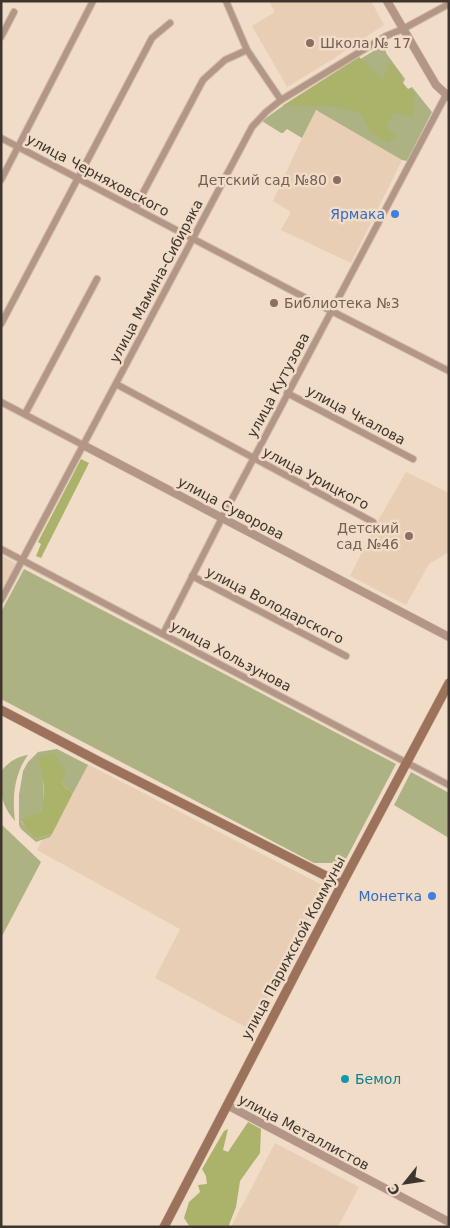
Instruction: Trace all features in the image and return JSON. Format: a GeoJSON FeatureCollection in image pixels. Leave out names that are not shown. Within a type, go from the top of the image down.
{"type":"FeatureCollection","features":[{"type":"Feature","properties":{"kind":"main road","name":"улица Парижской Коммуны"},"geometry":{"type":"LineString","coordinates":[[164,1227],[342,884],[449,683]]}},
{"type":"Feature","properties":{"kind":"main road"},"geometry":{"type":"LineString","coordinates":[[1,710],[342,884]]}},
{"type":"Feature","properties":{"kind":"street"},"geometry":{"type":"LineString","coordinates":[[1,180],[93,1]]}},
{"type":"Feature","properties":{"kind":"street"},"geometry":{"type":"LineString","coordinates":[[226,1],[247,50],[281,100]]}},
{"type":"Feature","properties":{"kind":"street"},"geometry":{"type":"LineString","coordinates":[[387,1],[436,85],[448,96]]}},
{"type":"Feature","properties":{"kind":"street","name":"улица Мамина-Сибиряка"},"geometry":{"type":"LineString","coordinates":[[1,600],[252,126],[281,100],[386,36],[449,4]]}},
{"type":"Feature","properties":{"kind":"street"},"geometry":{"type":"LineString","coordinates":[[1,37],[14,12]]}},
{"type":"Feature","properties":{"kind":"street"},"geometry":{"type":"LineString","coordinates":[[1,324],[152,38],[170,23]]}},
{"type":"Feature","properties":{"kind":"street"},"geometry":{"type":"LineString","coordinates":[[134,208],[203,80],[225,60],[247,50]]}},
{"type":"Feature","properties":{"kind":"street","name":"улица Кутузова"},"geometry":{"type":"LineString","coordinates":[[163,634],[287,393],[448,96]]}},
{"type":"Feature","properties":{"kind":"street","name":"улица Черняховского"},"geometry":{"type":"LineString","coordinates":[[1,138],[449,371]]}},
{"type":"Feature","properties":{"kind":"street"},"geometry":{"type":"LineString","coordinates":[[25,414],[97,278]]}},
{"type":"Feature","properties":{"kind":"street","name":"улица Урицкого"},"geometry":{"type":"LineString","coordinates":[[116,384],[373,522]]}},
{"type":"Feature","properties":{"kind":"street","name":"улица Чкалова"},"geometry":{"type":"LineString","coordinates":[[287,393],[413,459]]}},
{"type":"Feature","properties":{"kind":"street","name":"улица Суворова"},"geometry":{"type":"LineString","coordinates":[[1,402],[449,637]]}},
{"type":"Feature","properties":{"kind":"street","name":"улица Хользунова"},"geometry":{"type":"LineString","coordinates":[[1,549],[449,785]]}},
{"type":"Feature","properties":{"kind":"street","name":"улица Володарского"},"geometry":{"type":"LineString","coordinates":[[192,576],[346,656]]}},
{"type":"Feature","properties":{"kind":"street","name":"улица Металлистов"},"geometry":{"type":"LineString","coordinates":[[227,1105],[449,1222]]}},
{"type":"Feature","properties":{"kind":"shaded area","name":"Школа № 17"},"geometry":{"type":"Polygon","coordinates":[[[269,1],[371,1],[384,25],[287,87],[252,26],[275,12],[269,1]]]}},
{"type":"Feature","properties":{"kind":"shaded area","name":"Детский сад №80"},"geometry":{"type":"Polygon","coordinates":[[[315,110],[402,160],[351,263],[281,230],[291,212],[273,201],[315,110]]]}},
{"type":"Feature","properties":{"kind":"shaded area","name":"Детский сад №46"},"geometry":{"type":"Polygon","coordinates":[[[406,472],[449,493],[449,552],[429,564],[406,605],[350,576],[406,472]]]}},
{"type":"Feature","properties":{"kind":"shaded area"},"geometry":{"type":"Polygon","coordinates":[[[1,555],[17,564],[1,592],[1,555]]]}},
{"type":"Feature","properties":{"kind":"shaded area"},"geometry":{"type":"Polygon","coordinates":[[[83,762],[326,887],[251,1030],[155,978],[180,929],[37,850],[83,762]]]}},
{"type":"Feature","properties":{"kind":"shaded area"},"geometry":{"type":"Polygon","coordinates":[[[275,1143],[359,1187],[338,1227],[231,1227],[275,1143]]]}},
{"type":"Feature","properties":{"kind":"green space"},"geometry":{"type":"Polygon","coordinates":[[[385,44],[386,53],[405,79],[403,83],[408,89],[412,87],[432,112],[407,161],[402,160],[316,110],[302,138],[287,129],[281,133],[262,121],[280,108],[385,44]]]}},
{"type":"Feature","properties":{"kind":"green space"},"geometry":{"type":"Polygon","coordinates":[[[359,57],[383,80],[390,61],[401,76],[402,83],[406,88],[415,93],[413,118],[394,113],[385,126],[396,136],[388,143],[370,132],[360,112],[329,106],[282,106],[359,57]]]}},
{"type":"Feature","properties":{"kind":"green space"},"geometry":{"type":"Polygon","coordinates":[[[81,459],[89,463],[41,558],[36,556],[41,544],[38,542],[81,459]]]}},
{"type":"Feature","properties":{"kind":"green space"},"geometry":{"type":"Polygon","coordinates":[[[24,569],[396,764],[346,859],[334,863],[314,863],[1,699],[1,612],[24,569]]]}},
{"type":"Feature","properties":{"kind":"green space"},"geometry":{"type":"Polygon","coordinates":[[[57,749],[88,765],[73,793],[62,782],[43,773],[44,803],[41,811],[21,821],[35,839],[52,834],[50,837],[36,842],[19,825],[19,795],[23,771],[28,762],[38,752],[57,749]]]}},
{"type":"Feature","properties":{"kind":"green space"},"geometry":{"type":"Polygon","coordinates":[[[54,753],[66,773],[62,782],[73,793],[52,834],[35,839],[21,820],[41,811],[44,798],[44,784],[38,758],[54,753]]]}},
{"type":"Feature","properties":{"kind":"green space"},"geometry":{"type":"Polygon","coordinates":[[[28,755],[23,762],[15,786],[15,821],[6,809],[2,798],[1,771],[13,760],[28,755]]]}},
{"type":"Feature","properties":{"kind":"green space"},"geometry":{"type":"Polygon","coordinates":[[[411,772],[449,793],[449,838],[394,805],[411,772]]]}},
{"type":"Feature","properties":{"kind":"green space"},"geometry":{"type":"Polygon","coordinates":[[[1,824],[41,862],[1,938],[1,824]]]}},
{"type":"Feature","properties":{"kind":"green space"},"geometry":{"type":"Polygon","coordinates":[[[248,1122],[261,1129],[260,1153],[240,1181],[236,1207],[229,1225],[231,1227],[190,1227],[184,1218],[189,1202],[200,1192],[198,1185],[207,1184],[206,1176],[202,1169],[224,1131],[228,1129],[223,1150],[228,1152],[248,1122]]]}},
{"type":"Feature","properties":{"kind":"place","name":"Школа № 17"},"geometry":{"type":"Point","coordinates":[310,43]}},
{"type":"Feature","properties":{"kind":"place","name":"Детский сад №80"},"geometry":{"type":"Point","coordinates":[337,180]}},
{"type":"Feature","properties":{"kind":"place","name":"Ярмака"},"geometry":{"type":"Point","coordinates":[395,214]}},
{"type":"Feature","properties":{"kind":"place","name":"Библиотека №3"},"geometry":{"type":"Point","coordinates":[274,303]}},
{"type":"Feature","properties":{"kind":"place","name":"Детский сад №46"},"geometry":{"type":"Point","coordinates":[409,536]}},
{"type":"Feature","properties":{"kind":"place","name":"Монетка"},"geometry":{"type":"Point","coordinates":[432,896]}},
{"type":"Feature","properties":{"kind":"place","name":"Бемол"},"geometry":{"type":"Point","coordinates":[345,1079]}}]}
